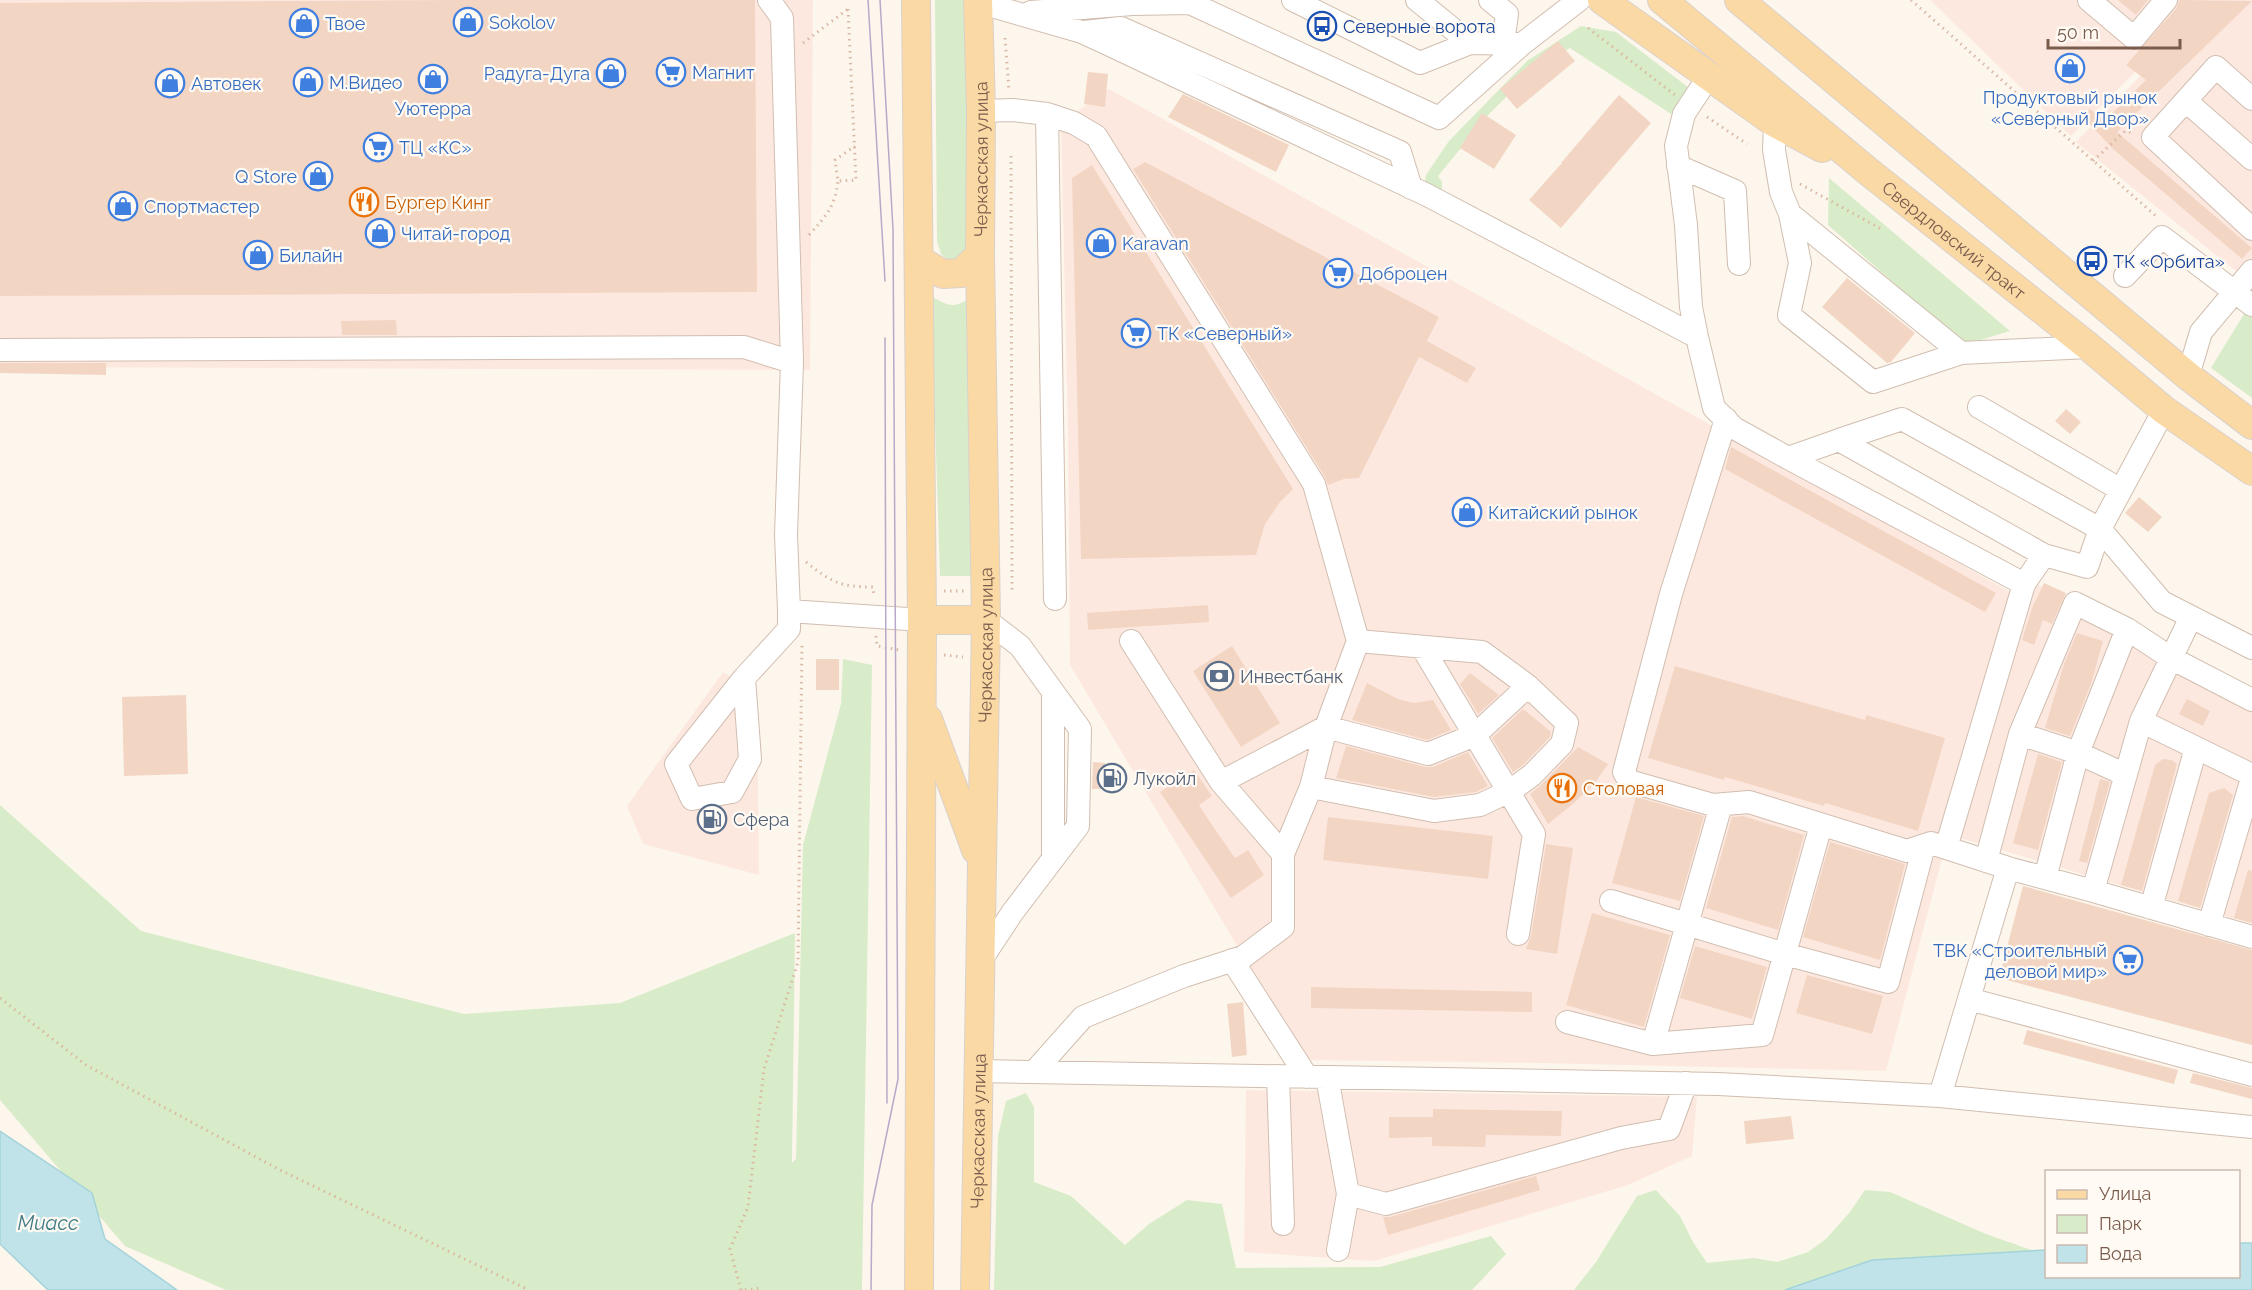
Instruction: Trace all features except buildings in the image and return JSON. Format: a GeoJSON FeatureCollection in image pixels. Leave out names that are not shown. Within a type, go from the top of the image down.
{"type":"FeatureCollection","features":[{"type":"Feature","properties":{"kind":"main road"},"geometry":{"type":"LineString","coordinates":[[916,0],[922,620],[919,1290]]}},
{"type":"Feature","properties":{"kind":"main road"},"geometry":{"type":"LineString","coordinates":[[1602,0],[1775,123],[1869,172]]}},
{"type":"Feature","properties":{"kind":"main road","name":"Свердловский тракт"},"geometry":{"type":"LineString","coordinates":[[1662,0],[1869,172],[2089,347],[2164,410],[2252,471]]}},
{"type":"Feature","properties":{"kind":"main road"},"geometry":{"type":"LineString","coordinates":[[1739,0],[2188,376],[2252,424]]}},
{"type":"Feature","properties":{"kind":"main road","name":"Черкасская улица"},"geometry":{"type":"LineString","coordinates":[[975,1290],[986,620],[978,1]]}},
{"type":"Feature","properties":{"kind":"main road"},"geometry":{"type":"LineString","coordinates":[[919,260],[943,274],[961,273],[980,255]]}},
{"type":"Feature","properties":{"kind":"main road"},"geometry":{"type":"LineString","coordinates":[[2164,410],[2188,376]]}},
{"type":"Feature","properties":{"kind":"main road"},"geometry":{"type":"LineString","coordinates":[[922,620],[986,620]]}},
{"type":"Feature","properties":{"kind":"main road"},"geometry":{"type":"LineString","coordinates":[[921,697],[983,868]]}},
{"type":"Feature","properties":{"kind":"lane"},"geometry":{"type":"LineString","coordinates":[[1293,0],[1420,63],[1470,43],[1513,43]]}},
{"type":"Feature","properties":{"kind":"lane"},"geometry":{"type":"LineString","coordinates":[[1417,0],[1470,43]]}},
{"type":"Feature","properties":{"kind":"lane"},"geometry":{"type":"LineString","coordinates":[[1490,0],[1507,14],[1513,43]]}},
{"type":"Feature","properties":{"kind":"lane"},"geometry":{"type":"LineString","coordinates":[[1017,13],[1132,4],[1190,3],[1439,118],[1513,43],[1579,0]]}},
{"type":"Feature","properties":{"kind":"lane"},"geometry":{"type":"LineString","coordinates":[[2089,0],[2134,38],[2166,0]]}},
{"type":"Feature","properties":{"kind":"lane"},"geometry":{"type":"LineString","coordinates":[[744,678],[750,759],[732,792],[692,799],[676,764],[744,678],[789,629],[796,611],[786,535],[792,362],[782,18],[770,1]]}},
{"type":"Feature","properties":{"kind":"lane"},"geometry":{"type":"LineString","coordinates":[[978,1],[1082,32],[1411,188],[1697,337]]}},
{"type":"Feature","properties":{"kind":"lane"},"geometry":{"type":"LineString","coordinates":[[2247,86],[2216,67],[2153,137],[2252,229]]}},
{"type":"Feature","properties":{"kind":"lane"},"geometry":{"type":"LineString","coordinates":[[1709,76],[1684,114],[1676,146],[1686,225],[1691,307],[1714,408],[1734,428],[2024,584]]}},
{"type":"Feature","properties":{"kind":"lane"},"geometry":{"type":"LineString","coordinates":[[2186,101],[2252,159]]}},
{"type":"Feature","properties":{"kind":"lane"},"geometry":{"type":"LineString","coordinates":[[981,111],[1013,110],[1047,114],[1074,123],[1096,136],[1314,484],[1358,641],[1326,727],[1311,787],[1283,854],[1284,927],[1243,957],[1184,975],[1083,1017],[1034,1072]]}},
{"type":"Feature","properties":{"kind":"lane"},"geometry":{"type":"LineString","coordinates":[[1047,114],[1055,599]]}},
{"type":"Feature","properties":{"kind":"lane"},"geometry":{"type":"LineString","coordinates":[[1775,123],[1774,150],[1781,192],[1790,214],[1800,263],[1789,315],[1873,382],[1961,353],[2089,347]]}},
{"type":"Feature","properties":{"kind":"lane"},"geometry":{"type":"LineString","coordinates":[[1678,166],[1735,191],[1739,264]]}},
{"type":"Feature","properties":{"kind":"lane"},"geometry":{"type":"LineString","coordinates":[[1790,214],[1961,353]]}},
{"type":"Feature","properties":{"kind":"lane"},"geometry":{"type":"LineString","coordinates":[[2125,276],[2162,237],[2244,298]]}},
{"type":"Feature","properties":{"kind":"lane"},"geometry":{"type":"LineString","coordinates":[[2188,376],[2201,332],[2244,298],[2252,271]]}},
{"type":"Feature","properties":{"kind":"lane"},"geometry":{"type":"LineString","coordinates":[[0,350],[744,346],[792,362]]}},
{"type":"Feature","properties":{"kind":"lane"},"geometry":{"type":"LineString","coordinates":[[1979,407],[2121,490]]}},
{"type":"Feature","properties":{"kind":"lane"},"geometry":{"type":"LineString","coordinates":[[1839,440],[2044,555],[2087,567],[2100,530],[2164,410]]}},
{"type":"Feature","properties":{"kind":"lane"},"geometry":{"type":"LineString","coordinates":[[1726,419],[1671,594],[1624,772],[1629,782],[1713,805],[1749,802],[1907,851],[1935,847],[2252,937]]}},
{"type":"Feature","properties":{"kind":"lane"},"geometry":{"type":"LineString","coordinates":[[1788,458],[1902,419],[2100,530],[2162,602],[2252,648]]}},
{"type":"Feature","properties":{"kind":"lane"},"geometry":{"type":"LineString","coordinates":[[1611,901],[1785,954],[1888,982],[2024,584],[2044,555]]}},
{"type":"Feature","properties":{"kind":"lane"},"geometry":{"type":"LineString","coordinates":[[1986,861],[2020,734],[2074,603],[2127,629],[2171,658],[2252,700]]}},
{"type":"Feature","properties":{"kind":"lane"},"geometry":{"type":"LineString","coordinates":[[796,611],[922,620]]}},
{"type":"Feature","properties":{"kind":"lane"},"geometry":{"type":"LineString","coordinates":[[2093,891],[2141,721],[2191,617]]}},
{"type":"Feature","properties":{"kind":"lane"},"geometry":{"type":"LineString","coordinates":[[981,960],[1012,913],[1078,826],[1080,729],[1020,646],[986,620]]}},
{"type":"Feature","properties":{"kind":"lane"},"geometry":{"type":"LineString","coordinates":[[2044,878],[2078,753],[2127,629]]}},
{"type":"Feature","properties":{"kind":"lane"},"geometry":{"type":"LineString","coordinates":[[1131,641],[1221,782],[1283,854]]}},
{"type":"Feature","properties":{"kind":"lane"},"geometry":{"type":"LineString","coordinates":[[1311,787],[1434,811],[1480,805],[1510,791],[1532,775],[1562,744],[1568,723],[1528,686],[1482,652],[1358,641]]}},
{"type":"Feature","properties":{"kind":"lane"},"geometry":{"type":"LineString","coordinates":[[1422,647],[1534,834],[1518,934]]}},
{"type":"Feature","properties":{"kind":"lane"},"geometry":{"type":"LineString","coordinates":[[1221,782],[1326,727],[1428,754],[1475,735],[1528,686]]}},
{"type":"Feature","properties":{"kind":"lane"},"geometry":{"type":"LineString","coordinates":[[2141,721],[2252,776],[2209,925]]}},
{"type":"Feature","properties":{"kind":"lane"},"geometry":{"type":"LineString","coordinates":[[2020,734],[2078,753],[2126,775]]}},
{"type":"Feature","properties":{"kind":"lane"},"geometry":{"type":"LineString","coordinates":[[2151,908],[2196,748]]}},
{"type":"Feature","properties":{"kind":"lane"},"geometry":{"type":"LineString","coordinates":[[1653,1044],[1721,805]]}},
{"type":"Feature","properties":{"kind":"lane"},"geometry":{"type":"LineString","coordinates":[[1567,1022],[1653,1044],[1762,1035],[1821,825]]}},
{"type":"Feature","properties":{"kind":"lane"},"geometry":{"type":"LineString","coordinates":[[1940,1096],[2008,868]]}},
{"type":"Feature","properties":{"kind":"lane"},"geometry":{"type":"LineString","coordinates":[[1232,960],[1317,1077],[1348,1194],[1338,1250]]}},
{"type":"Feature","properties":{"kind":"lane"},"geometry":{"type":"LineString","coordinates":[[1969,999],[2252,1075]]}},
{"type":"Feature","properties":{"kind":"lane"},"geometry":{"type":"LineString","coordinates":[[980,1071],[1686,1083],[1940,1096],[2252,1127]]}},
{"type":"Feature","properties":{"kind":"lane"},"geometry":{"type":"LineString","coordinates":[[1278,1076],[1283,1224]]}},
{"type":"Feature","properties":{"kind":"lane"},"geometry":{"type":"LineString","coordinates":[[1348,1194],[1386,1204],[1621,1138],[1669,1129],[1686,1083]]}},
{"type":"Feature","properties":{"kind":"path"},"geometry":{"type":"LineString","coordinates":[[1911,0],[2163,223],[2162,237]]}},
{"type":"Feature","properties":{"kind":"path"},"geometry":{"type":"LineString","coordinates":[[804,45],[848,9],[856,180],[838,181]]}},
{"type":"Feature","properties":{"kind":"path"},"geometry":{"type":"LineString","coordinates":[[1588,28],[1681,100]]}},
{"type":"Feature","properties":{"kind":"path"},"geometry":{"type":"LineString","coordinates":[[1005,38],[1009,96]]}},
{"type":"Feature","properties":{"kind":"path"},"geometry":{"type":"LineString","coordinates":[[1700,113],[1747,144]]}},
{"type":"Feature","properties":{"kind":"path"},"geometry":{"type":"LineString","coordinates":[[2093,161],[2126,131],[2153,137]]}},
{"type":"Feature","properties":{"kind":"path"},"geometry":{"type":"LineString","coordinates":[[808,237],[830,211],[836,198],[838,181],[835,160],[855,146]]}},
{"type":"Feature","properties":{"kind":"path"},"geometry":{"type":"LineString","coordinates":[[1011,156],[1012,593]]}},
{"type":"Feature","properties":{"kind":"path"},"geometry":{"type":"LineString","coordinates":[[1794,180],[1883,230]]}},
{"type":"Feature","properties":{"kind":"path"},"geometry":{"type":"LineString","coordinates":[[805,561],[828,579],[850,587],[873,587]]}},
{"type":"Feature","properties":{"kind":"path"},"geometry":{"type":"LineString","coordinates":[[938,590],[966,591]]}},
{"type":"Feature","properties":{"kind":"path"},"geometry":{"type":"LineString","coordinates":[[762,1290],[759,1288],[743,1290],[730,1249],[748,1207],[764,1069],[798,962],[796,611]]}},
{"type":"Feature","properties":{"kind":"path"},"geometry":{"type":"LineString","coordinates":[[942,655],[963,657]]}},
{"type":"Feature","properties":{"kind":"path"},"geometry":{"type":"LineString","coordinates":[[0,998],[86,1065],[280,1170],[530,1290]]}},
{"type":"Feature","properties":{"kind":"shaded area","name":"ТЦ «КС»"},"geometry":{"type":"Polygon","coordinates":[[[0,0],[813,0],[810,370],[0,367],[0,0]]]}},
{"type":"Feature","properties":{"kind":"shaded area","name":"Продуктовый рынок «Северный Двор»"},"geometry":{"type":"Polygon","coordinates":[[[1930,0],[2207,0],[2071,136],[1930,0]]]}},
{"type":"Feature","properties":{"kind":"shaded area"},"geometry":{"type":"Polygon","coordinates":[[[2214,0],[2252,0],[2252,284],[2076,142],[2214,0]]]}},
{"type":"Feature","properties":{"kind":"shaded area","name":"Китайский рынок"},"geometry":{"type":"Polygon","coordinates":[[[1109,89],[2012,593],[1886,1071],[1305,1060],[1070,665],[1068,430],[1061,123],[1109,89]]]}},
{"type":"Feature","properties":{"kind":"shaded area"},"geometry":{"type":"Polygon","coordinates":[[[2031,581],[2252,701],[2252,924],[1960,838],[2031,581]]]}},
{"type":"Feature","properties":{"kind":"shaded area"},"geometry":{"type":"Polygon","coordinates":[[[723,672],[757,695],[759,875],[643,844],[627,806],[723,672]]]}},
{"type":"Feature","properties":{"kind":"shaded area"},"geometry":{"type":"Polygon","coordinates":[[[1246,1090],[1697,1097],[1692,1156],[1628,1185],[1374,1261],[1244,1252],[1246,1090]]]}},
{"type":"Feature","properties":{"kind":"green space"},"geometry":{"type":"Polygon","coordinates":[[[935,0],[968,0],[970,247],[959,260],[948,260],[941,254],[937,241],[935,0]]]}},
{"type":"Feature","properties":{"kind":"green space"},"geometry":{"type":"Polygon","coordinates":[[[1581,26],[1616,32],[1689,88],[1684,101],[1671,114],[1570,48],[1536,67],[1489,114],[1438,176],[1442,182],[1442,191],[1425,181],[1426,175],[1449,141],[1527,61],[1581,26]]]}},
{"type":"Feature","properties":{"kind":"green space"},"geometry":{"type":"Polygon","coordinates":[[[1829,178],[2010,331],[1964,345],[1828,225],[1829,178]]]}},
{"type":"Feature","properties":{"kind":"green space"},"geometry":{"type":"Polygon","coordinates":[[[931,296],[950,305],[959,304],[970,298],[971,576],[940,576],[931,296]]]}},
{"type":"Feature","properties":{"kind":"green space"},"geometry":{"type":"Polygon","coordinates":[[[2247,309],[2252,313],[2252,398],[2211,368],[2247,309]]]}},
{"type":"Feature","properties":{"kind":"green space"},"geometry":{"type":"Polygon","coordinates":[[[843,659],[872,665],[862,1290],[226,1290],[125,1246],[0,1100],[0,805],[141,931],[464,1014],[620,1003],[795,933],[792,1163],[796,1159],[803,845],[841,704],[843,659]]]}},
{"type":"Feature","properties":{"kind":"green space"},"geometry":{"type":"Polygon","coordinates":[[[1026,1093],[1034,1107],[1034,1182],[1071,1196],[1125,1245],[1149,1224],[1187,1200],[1222,1204],[1236,1268],[1380,1267],[1491,1236],[1506,1254],[1472,1290],[994,1290],[998,1136],[1006,1101],[1026,1093]]]}},
{"type":"Feature","properties":{"kind":"green space"},"geometry":{"type":"Polygon","coordinates":[[[1656,1190],[1680,1216],[1707,1263],[1754,1258],[1777,1262],[1808,1252],[1826,1239],[1850,1212],[1865,1190],[1890,1192],[1986,1234],[2034,1251],[1872,1260],[1785,1290],[1574,1290],[1596,1262],[1637,1196],[1656,1190]]]}},
{"type":"Feature","properties":{"kind":"water","name":"Миасс"},"geometry":{"type":"Polygon","coordinates":[[[0,1131],[92,1193],[105,1239],[177,1290],[48,1290],[0,1244],[0,1131]]]}},
{"type":"Feature","properties":{"kind":"water"},"geometry":{"type":"Polygon","coordinates":[[[2240,1243],[2252,1243],[2252,1290],[1785,1290],[1872,1260],[2045,1250],[2045,1278],[2240,1278],[2240,1243]]]}},
{"type":"Feature","properties":{"kind":"tram line"},"geometry":{"type":"LineString","coordinates":[[868,0],[885,281]]}},
{"type":"Feature","properties":{"kind":"tram line"},"geometry":{"type":"LineString","coordinates":[[871,1290],[872,1205],[898,1079],[893,229],[880,0]]}},
{"type":"Feature","properties":{"kind":"tram line"},"geometry":{"type":"LineString","coordinates":[[885,338],[887,1103]]}},
{"type":"Feature","properties":{"kind":"place","name":"Sokolov"},"geometry":{"type":"Point","coordinates":[468,22]}},
{"type":"Feature","properties":{"kind":"place","name":"Твое"},"geometry":{"type":"Point","coordinates":[304,23]}},
{"type":"Feature","properties":{"kind":"place","name":"Северные ворота"},"geometry":{"type":"Point","coordinates":[1322,26]}},
{"type":"Feature","properties":{"kind":"place","name":"Продуктовый рынок «Северный Двор»"},"geometry":{"type":"Point","coordinates":[2070,68]}},
{"type":"Feature","properties":{"kind":"place","name":"Магнит"},"geometry":{"type":"Point","coordinates":[671,72]}},
{"type":"Feature","properties":{"kind":"place","name":"Радуга-Дуга"},"geometry":{"type":"Point","coordinates":[611,73]}},
{"type":"Feature","properties":{"kind":"place","name":"Уютерра"},"geometry":{"type":"Point","coordinates":[433,79]}},
{"type":"Feature","properties":{"kind":"place","name":"М.Видео"},"geometry":{"type":"Point","coordinates":[308,82]}},
{"type":"Feature","properties":{"kind":"place","name":"Автовек"},"geometry":{"type":"Point","coordinates":[170,83]}},
{"type":"Feature","properties":{"kind":"place","name":"ТЦ «КС»"},"geometry":{"type":"Point","coordinates":[378,147]}},
{"type":"Feature","properties":{"kind":"place","name":"Q Store"},"geometry":{"type":"Point","coordinates":[318,176]}},
{"type":"Feature","properties":{"kind":"place","name":"Бургер Кинг"},"geometry":{"type":"Point","coordinates":[364,202]}},
{"type":"Feature","properties":{"kind":"place","name":"Спортмастер"},"geometry":{"type":"Point","coordinates":[123,206]}},
{"type":"Feature","properties":{"kind":"place","name":"Читай-город"},"geometry":{"type":"Point","coordinates":[380,233]}},
{"type":"Feature","properties":{"kind":"place","name":"Karavan"},"geometry":{"type":"Point","coordinates":[1101,243]}},
{"type":"Feature","properties":{"kind":"place","name":"Билайн"},"geometry":{"type":"Point","coordinates":[258,255]}},
{"type":"Feature","properties":{"kind":"place","name":"ТК «Орбита»"},"geometry":{"type":"Point","coordinates":[2092,261]}},
{"type":"Feature","properties":{"kind":"place","name":"Доброцен"},"geometry":{"type":"Point","coordinates":[1338,273]}},
{"type":"Feature","properties":{"kind":"place","name":"ТК «Северный»"},"geometry":{"type":"Point","coordinates":[1136,333]}},
{"type":"Feature","properties":{"kind":"place","name":"Китайский рынок"},"geometry":{"type":"Point","coordinates":[1467,512]}},
{"type":"Feature","properties":{"kind":"place","name":"Инвестбанк"},"geometry":{"type":"Point","coordinates":[1219,676]}},
{"type":"Feature","properties":{"kind":"place","name":"Лукойл"},"geometry":{"type":"Point","coordinates":[1112,778]}},
{"type":"Feature","properties":{"kind":"place","name":"Столовая"},"geometry":{"type":"Point","coordinates":[1562,788]}},
{"type":"Feature","properties":{"kind":"place","name":"Сфера"},"geometry":{"type":"Point","coordinates":[712,819]}},
{"type":"Feature","properties":{"kind":"place","name":"ТВК «Строительный деловой мир»"},"geometry":{"type":"Point","coordinates":[2128,960]}}]}
